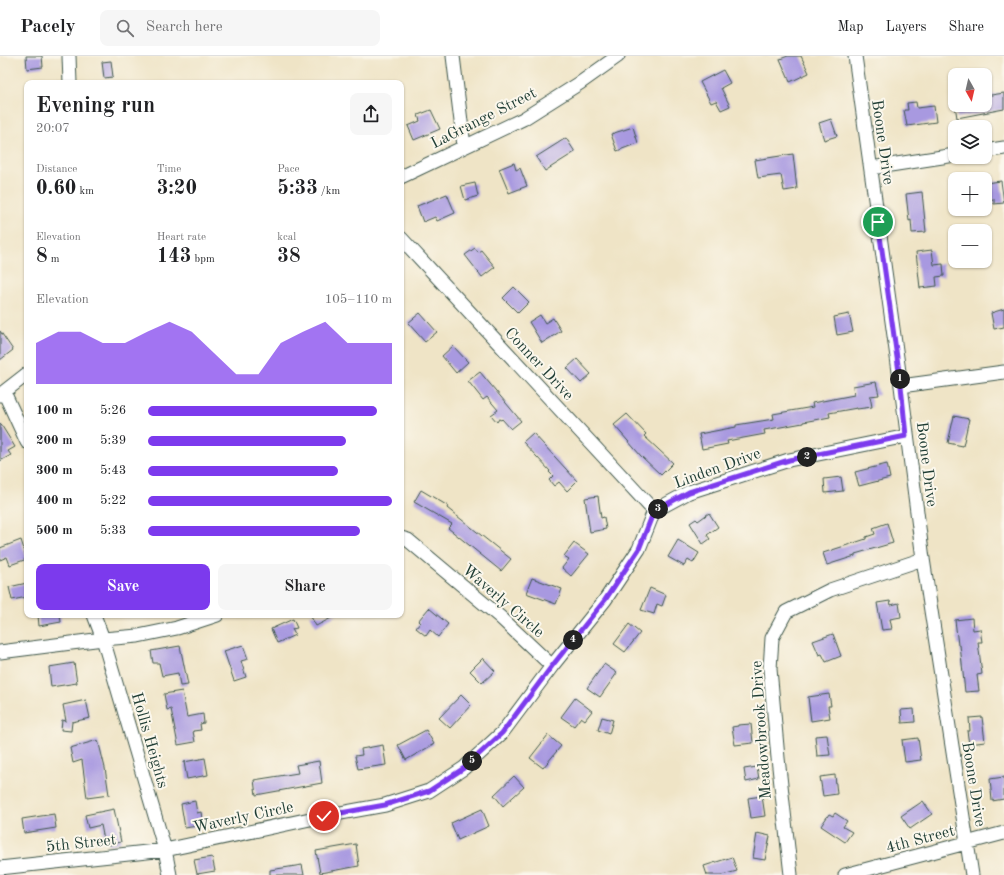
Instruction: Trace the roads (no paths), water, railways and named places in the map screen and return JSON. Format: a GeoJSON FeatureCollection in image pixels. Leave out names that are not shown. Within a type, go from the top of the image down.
{"type":"FeatureCollection","features":[{"type":"Feature","properties":{"kind":"street"},"geometry":{"type":"LineString","coordinates":[[69,56],[70,80]]}},
{"type":"Feature","properties":{"kind":"street"},"geometry":{"type":"LineString","coordinates":[[453,56],[464,146]]}},
{"type":"Feature","properties":{"kind":"street","name":"LaGrange Street"},"geometry":{"type":"LineString","coordinates":[[404,176],[523,119],[580,83],[618,56]]}},
{"type":"Feature","properties":{"kind":"street","name":"Boone Drive"},"geometry":{"type":"LineString","coordinates":[[855,56],[901,386],[906,436],[923,559],[972,875]]}},
{"type":"Feature","properties":{"kind":"street"},"geometry":{"type":"LineString","coordinates":[[992,150],[1004,148]]}},
{"type":"Feature","properties":{"kind":"street"},"geometry":{"type":"LineString","coordinates":[[871,168],[948,156]]}},
{"type":"Feature","properties":{"kind":"street","name":"Conner Drive"},"geometry":{"type":"LineString","coordinates":[[404,241],[654,511]]}},
{"type":"Feature","properties":{"kind":"street"},"geometry":{"type":"LineString","coordinates":[[901,386],[1004,372]]}},
{"type":"Feature","properties":{"kind":"street"},"geometry":{"type":"LineString","coordinates":[[24,376],[2,393],[24,436]]}},
{"type":"Feature","properties":{"kind":"street","name":"Linden Drive"},"geometry":{"type":"LineString","coordinates":[[654,511],[689,492],[789,460],[906,436]]}},
{"type":"Feature","properties":{"kind":"street"},"geometry":{"type":"LineString","coordinates":[[552,666],[605,600],[639,549],[654,511]]}},
{"type":"Feature","properties":{"kind":"street","name":"Waverly Circle"},"geometry":{"type":"LineString","coordinates":[[165,850],[324,816],[385,805],[429,791],[464,768],[502,733],[552,666],[500,617],[408,540],[404,539]]}},
{"type":"Feature","properties":{"kind":"street","name":"Meadowbrook Drive"},"geometry":{"type":"LineString","coordinates":[[791,875],[770,669],[772,638],[786,612],[830,590],[923,559]]}},
{"type":"Feature","properties":{"kind":"street","name":"Hollis Heights"},"geometry":{"type":"LineString","coordinates":[[95,618],[103,639],[165,850],[170,875]]}},
{"type":"Feature","properties":{"kind":"street"},"geometry":{"type":"LineString","coordinates":[[0,652],[138,636],[176,628],[208,618]]}},
{"type":"Feature","properties":{"kind":"street","name":"4th Street"},"geometry":{"type":"LineString","coordinates":[[845,875],[1004,833]]}},
{"type":"Feature","properties":{"kind":"street","name":"5th Street"},"geometry":{"type":"LineString","coordinates":[[0,868],[165,850]]}}]}
